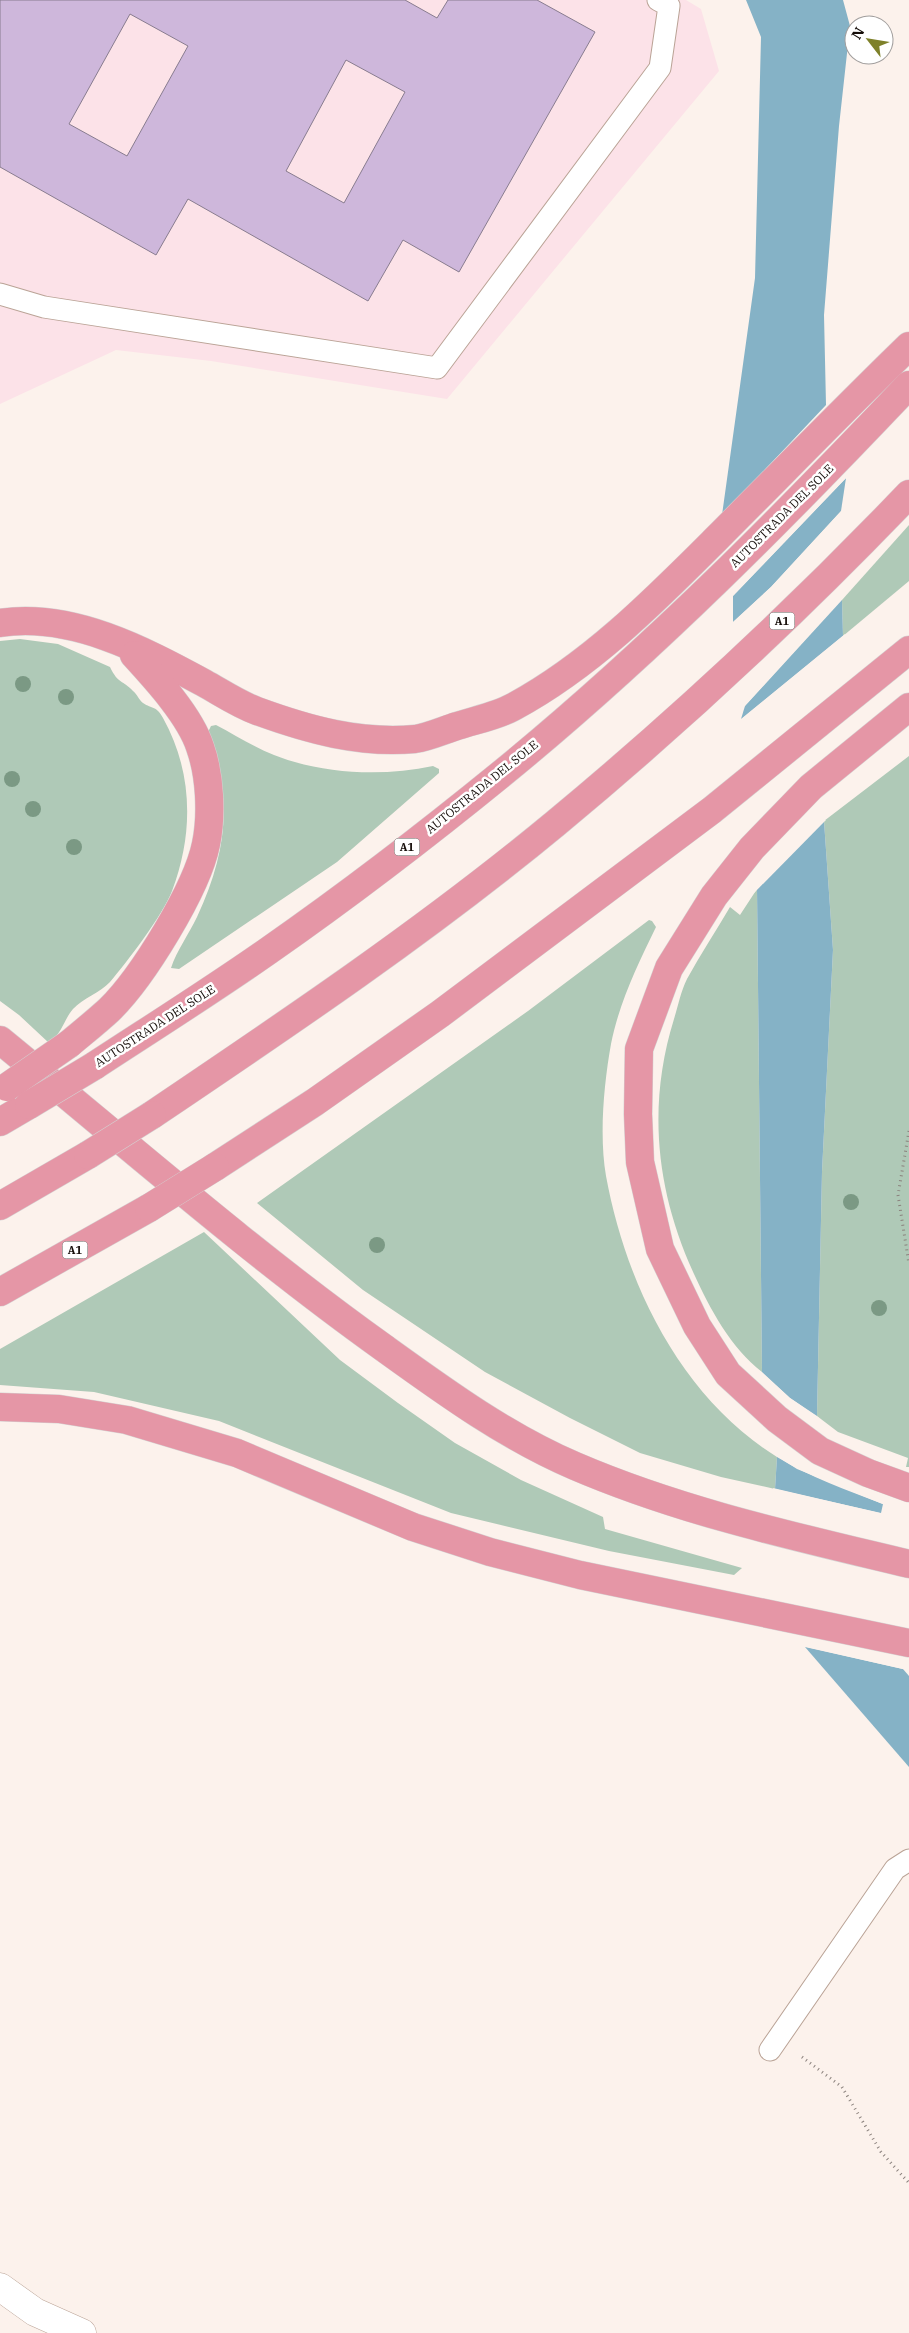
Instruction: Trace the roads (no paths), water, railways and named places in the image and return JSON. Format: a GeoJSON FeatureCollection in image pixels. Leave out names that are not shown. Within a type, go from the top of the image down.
{"type":"FeatureCollection","features":[{"type":"Feature","properties":{"kind":"highway"},"geometry":{"type":"LineString","coordinates":[[0,623],[37,620],[92,632],[125,644],[203,682],[246,707],[289,723],[328,734],[370,741],[419,738],[510,709],[554,683],[613,638],[676,579],[902,354]]}},
{"type":"Feature","properties":{"kind":"highway","name":"AUTOSTRADA DEL SOLE"},"geometry":{"type":"LineString","coordinates":[[0,1122],[94,1066],[268,951],[371,875],[511,766],[698,600],[841,457],[909,385]]}},
{"type":"Feature","properties":{"kind":"highway","name":"A1"},"geometry":{"type":"LineString","coordinates":[[0,1206],[152,1115],[312,1008],[416,932],[555,824],[765,637],[901,502]]}},
{"type":"Feature","properties":{"kind":"highway"},"geometry":{"type":"LineString","coordinates":[[4,1089],[69,1044],[110,1009],[136,976],[188,892],[206,844],[209,806],[200,746],[185,719],[162,686],[125,644]]}},
{"type":"Feature","properties":{"kind":"highway","name":"A1"},"geometry":{"type":"LineString","coordinates":[[0,1292],[149,1208],[316,1102],[440,1014],[712,810],[909,650]]}},
{"type":"Feature","properties":{"kind":"highway"},"geometry":{"type":"LineString","coordinates":[[906,1487],[820,1451],[778,1420],[728,1374],[697,1326],[660,1249],[640,1162],[638,1114],[639,1049],[669,968],[714,896],[752,848],[811,787],[909,706]]}},
{"type":"Feature","properties":{"kind":"highway"},"geometry":{"type":"LineString","coordinates":[[0,1040],[317,1300],[426,1379],[500,1427],[574,1466],[655,1496],[738,1522],[909,1564]]}},
{"type":"Feature","properties":{"kind":"highway"},"geometry":{"type":"LineString","coordinates":[[0,1407],[59,1409],[127,1420],[237,1453],[413,1528],[490,1552],[580,1575],[909,1643]]}},
{"type":"Feature","properties":{"kind":"street"},"geometry":{"type":"LineString","coordinates":[[0,2287],[35,2312],[82,2333]]}},
{"type":"Feature","properties":{"kind":"lane"},"geometry":{"type":"LineString","coordinates":[[0,294],[44,307],[437,368],[660,68],[669,6],[658,0]]}},
{"type":"Feature","properties":{"kind":"lane"},"geometry":{"type":"LineString","coordinates":[[774,2044],[895,1869],[909,1860]]}},
{"type":"Feature","properties":{"kind":"water"},"geometry":{"type":"Polygon","coordinates":[[[746,0],[843,0],[847,15],[844,15],[844,65],[846,65],[824,315],[826,405],[722,515],[755,278],[761,37],[746,0]]]}},
{"type":"Feature","properties":{"kind":"water"},"geometry":{"type":"Polygon","coordinates":[[[846,478],[841,511],[771,587],[733,622],[733,596],[846,478]]]}},
{"type":"Feature","properties":{"kind":"water"},"geometry":{"type":"Polygon","coordinates":[[[842,600],[843,636],[741,719],[745,706],[842,600]]]}},
{"type":"Feature","properties":{"kind":"water"},"geometry":{"type":"Polygon","coordinates":[[[824,821],[833,950],[822,1172],[817,1416],[790,1398],[762,1372],[757,889],[824,821]]]}},
{"type":"Feature","properties":{"kind":"water"},"geometry":{"type":"Polygon","coordinates":[[[777,1457],[815,1477],[883,1504],[881,1513],[775,1489],[777,1457]]]}},
{"type":"Feature","properties":{"kind":"water"},"geometry":{"type":"Polygon","coordinates":[[[805,1647],[903,1669],[909,1676],[909,1767],[805,1647]]]}}]}
